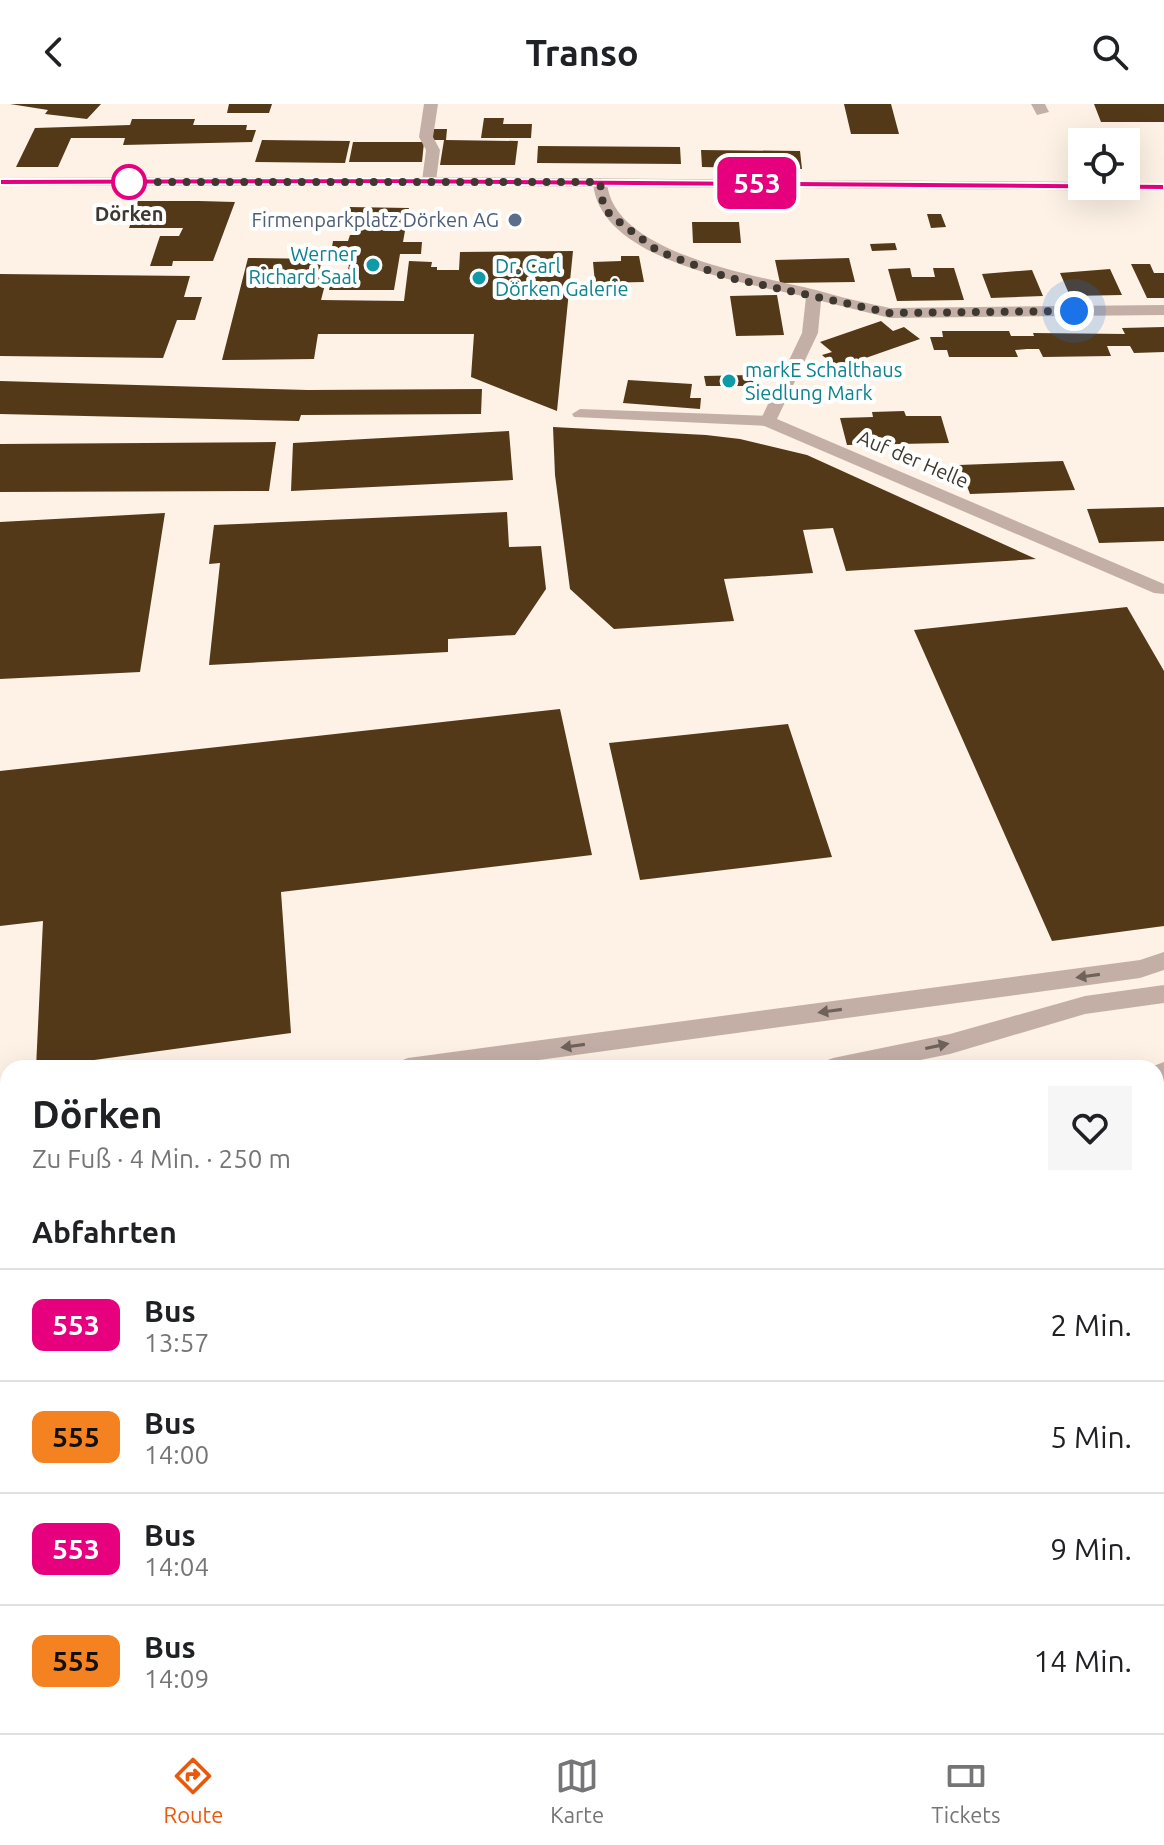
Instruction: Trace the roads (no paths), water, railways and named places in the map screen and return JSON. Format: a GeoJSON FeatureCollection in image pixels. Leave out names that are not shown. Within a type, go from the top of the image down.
{"type":"FeatureCollection","features":[{"type":"Feature","properties":{"kind":"main road"},"geometry":{"type":"LineString","coordinates":[[0,182],[429,181],[1164,187]]}},
{"type":"Feature","properties":{"kind":"street"},"geometry":{"type":"LineString","coordinates":[[429,181],[433,150],[426,137],[431,104]]}},
{"type":"Feature","properties":{"kind":"street"},"geometry":{"type":"LineString","coordinates":[[600,182],[603,204],[610,215],[658,251],[726,277],[890,313],[1164,310]]}},
{"type":"Feature","properties":{"kind":"street"},"geometry":{"type":"LineString","coordinates":[[580,414],[768,421],[810,333],[814,294]]}},
{"type":"Feature","properties":{"kind":"street","name":"Auf der Helle"},"geometry":{"type":"LineString","coordinates":[[768,421],[1163,590]]}},
{"type":"Feature","properties":{"kind":"street"},"geometry":{"type":"LineString","coordinates":[[467,1060],[1140,969],[1164,961]]}},
{"type":"Feature","properties":{"kind":"street"},"geometry":{"type":"LineString","coordinates":[[872,1060],[950,1044],[1085,1005],[1164,994]]}},
{"type":"Feature","properties":{"kind":"place","name":"Dörken"},"geometry":{"type":"Point","coordinates":[129,182]}},
{"type":"Feature","properties":{"kind":"place","name":"Firmenparkplatz Dörken AG"},"geometry":{"type":"Point","coordinates":[515,220]}},
{"type":"Feature","properties":{"kind":"place","name":"Werner Richard Saal"},"geometry":{"type":"Point","coordinates":[373,265]}},
{"type":"Feature","properties":{"kind":"place","name":"Dr. Carl Dörken Galerie"},"geometry":{"type":"Point","coordinates":[479,278]}},
{"type":"Feature","properties":{"kind":"place","name":"markE Schalthaus Siedlung Mark"},"geometry":{"type":"Point","coordinates":[729,381]}}]}
